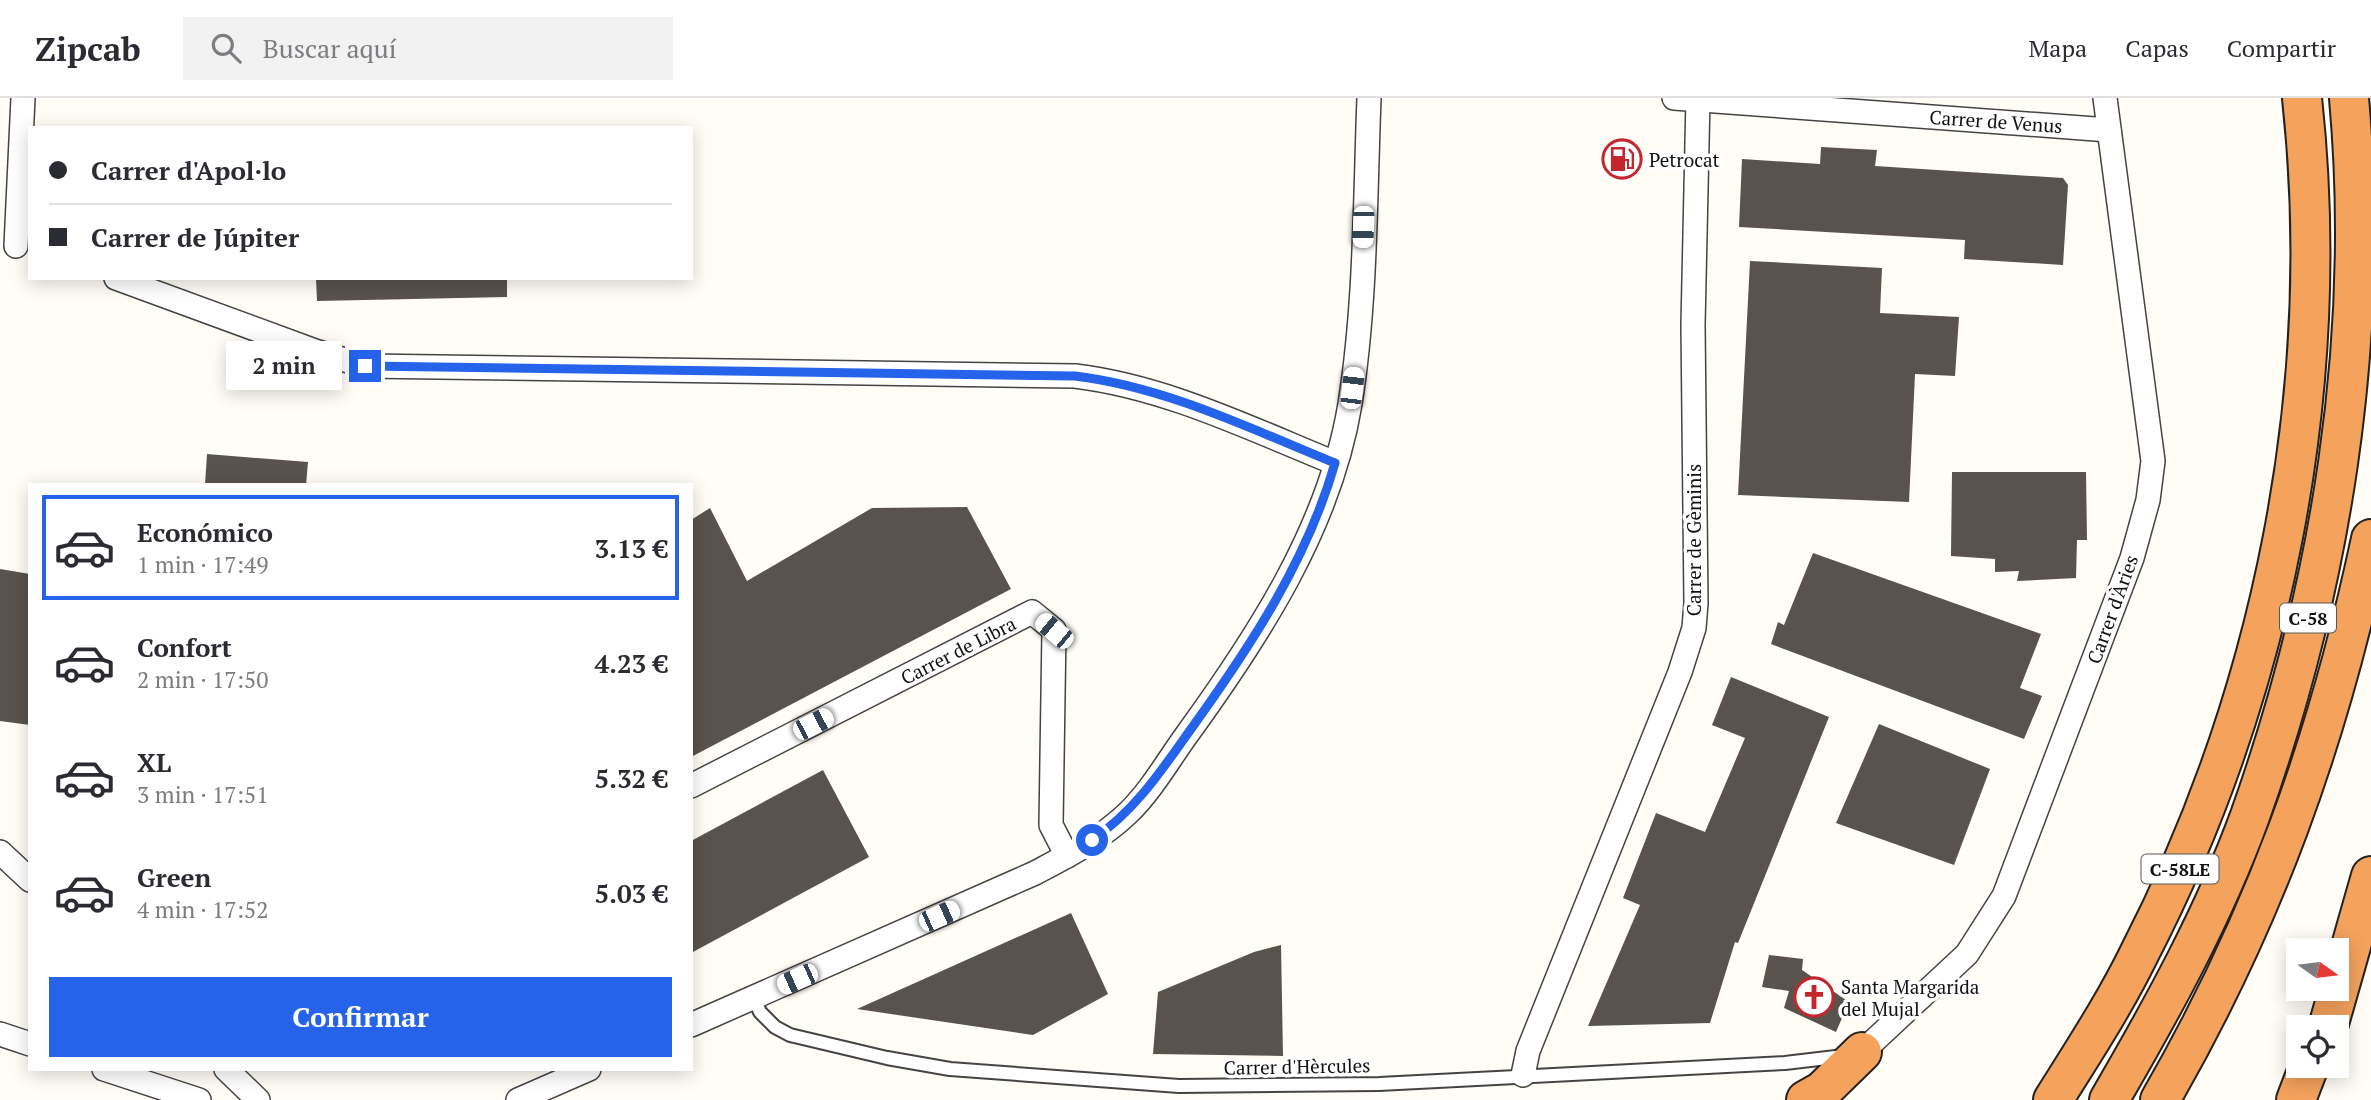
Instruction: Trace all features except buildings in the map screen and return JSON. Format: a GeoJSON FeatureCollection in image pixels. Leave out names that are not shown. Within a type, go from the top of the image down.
{"type":"FeatureCollection","features":[{"type":"Feature","properties":{"kind":"highway"},"geometry":{"type":"LineString","coordinates":[[2264,619],[2294,366],[2297,306],[2296,248],[2279,98]]}},
{"type":"Feature","properties":{"kind":"highway","name":"C-58LE"},"geometry":{"type":"LineString","coordinates":[[2053,1100],[2138,956],[2172,886],[2234,727],[2264,619],[2290,501],[2304,371],[2310,223],[2302,98]]}},
{"type":"Feature","properties":{"kind":"highway","name":"C-58"},"geometry":{"type":"LineString","coordinates":[[2109,1100],[2199,936],[2249,817],[2290,689],[2317,584],[2343,431],[2353,300],[2354,185],[2349,98]]}},
{"type":"Feature","properties":{"kind":"highway","name":"C-58"},"geometry":{"type":"LineString","coordinates":[[2160,1100],[2241,947],[2290,830],[2331,708],[2371,539]]}},
{"type":"Feature","properties":{"kind":"highway"},"geometry":{"type":"LineString","coordinates":[[2330,1015],[2371,876]]}},
{"type":"Feature","properties":{"kind":"highway"},"geometry":{"type":"LineString","coordinates":[[1806,1100],[1822,1091],[1862,1052]]}},
{"type":"Feature","properties":{"kind":"highway"},"geometry":{"type":"LineString","coordinates":[[2296,1100],[2304,1078]]}},
{"type":"Feature","properties":{"kind":"highway"},"geometry":{"type":"LineString","coordinates":[[2309,1100],[2315,1078]]}},
{"type":"Feature","properties":{"kind":"street"},"geometry":{"type":"LineString","coordinates":[[15,248],[23,98]]}},
{"type":"Feature","properties":{"kind":"street"},"geometry":{"type":"LineString","coordinates":[[693,1024],[1035,873],[1067,856],[1129,812],[1249,648],[1304,544],[1335,463],[1350,406],[1360,315],[1369,98]]}},
{"type":"Feature","properties":{"kind":"street","name":"Carrer de Venus"},"geometry":{"type":"LineString","coordinates":[[1674,98],[2109,130]]}},
{"type":"Feature","properties":{"kind":"street","name":"Carrer d'Àries"},"geometry":{"type":"LineString","coordinates":[[1862,1052],[1968,954],[2004,896],[2132,558],[2148,500],[2153,461],[2149,414],[2105,98]]}},
{"type":"Feature","properties":{"kind":"street","name":"Carrer de Gèminis"},"geometry":{"type":"LineString","coordinates":[[1523,1075],[1528,1051],[1684,661],[1694,628],[1696,594],[1693,325],[1698,99]]}},
{"type":"Feature","properties":{"kind":"street"},"geometry":{"type":"LineString","coordinates":[[121,280],[314,351],[365,366],[1075,376],[1162,395],[1335,463]]}},
{"type":"Feature","properties":{"kind":"street","name":"Carrer de Libra"},"geometry":{"type":"LineString","coordinates":[[693,785],[1032,612],[1054,631],[1051,825],[1067,856]]}},
{"type":"Feature","properties":{"kind":"street"},"geometry":{"type":"LineString","coordinates":[[0,852],[28,878]]}},
{"type":"Feature","properties":{"kind":"street"},"geometry":{"type":"LineString","coordinates":[[0,1034],[28,1043]]}},
{"type":"Feature","properties":{"kind":"street"},"geometry":{"type":"LineString","coordinates":[[118,1071],[145,1075],[200,1100]]}},
{"type":"Feature","properties":{"kind":"street"},"geometry":{"type":"LineString","coordinates":[[228,1071],[258,1100]]}},
{"type":"Feature","properties":{"kind":"street"},"geometry":{"type":"LineString","coordinates":[[518,1100],[584,1071]]}},
{"type":"Feature","properties":{"kind":"lane","name":"Carrer d'Hèrcules"},"geometry":{"type":"LineString","coordinates":[[754,998],[760,1012],[775,1027],[790,1035],[887,1058],[950,1069],[1179,1086],[1379,1084],[1785,1063],[1862,1052]]}},
{"type":"Feature","properties":{"kind":"place","name":"Petrocat"},"geometry":{"type":"Point","coordinates":[1622,159]}},
{"type":"Feature","properties":{"kind":"place","name":"Santa Margarida del Mujal"},"geometry":{"type":"Point","coordinates":[1814,997]}},
{"type":"Feature","properties":{"kind":"route"},"geometry":{"type":"LineString","coordinates":[[365,366],[1075,376],[1162,395],[1335,463],[1304,544],[1249,648],[1129,812],[1092,840]]}}]}
